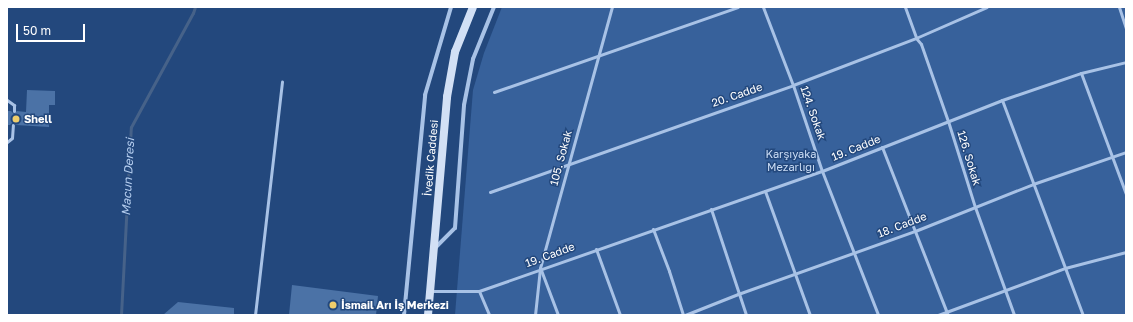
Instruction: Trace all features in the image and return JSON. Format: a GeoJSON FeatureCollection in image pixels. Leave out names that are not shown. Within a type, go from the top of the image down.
{"type":"FeatureCollection","features":[{"type":"Feature","properties":{"kind":"main road","name":"İvedik Caddesi"},"geometry":{"type":"LineString","coordinates":[[428,315],[450,73],[455,52],[473,7]]}},
{"type":"Feature","properties":{"kind":"street"},"geometry":{"type":"LineString","coordinates":[[404,315],[425,95],[452,7]]}},
{"type":"Feature","properties":{"kind":"street"},"geometry":{"type":"LineString","coordinates":[[435,248],[455,228],[464,105],[473,59],[494,7]]}},
{"type":"Feature","properties":{"kind":"lane","name":"105. Sokak"},"geometry":{"type":"LineString","coordinates":[[534,315],[540,268],[612,7]]}},
{"type":"Feature","properties":{"kind":"lane"},"geometry":{"type":"LineString","coordinates":[[494,92],[738,7]]}},
{"type":"Feature","properties":{"kind":"lane","name":"124. Sokak"},"geometry":{"type":"LineString","coordinates":[[763,7],[793,85],[822,171],[878,315]]}},
{"type":"Feature","properties":{"kind":"lane","name":"126. Sokak"},"geometry":{"type":"LineString","coordinates":[[905,7],[916,38],[921,44],[948,121],[975,207],[1014,315]]}},
{"type":"Feature","properties":{"kind":"lane","name":"20. Cadde"},"geometry":{"type":"LineString","coordinates":[[490,192],[793,85],[916,38],[987,7]]}},
{"type":"Feature","properties":{"kind":"lane"},"geometry":{"type":"LineString","coordinates":[[1119,7],[1126,29]]}},
{"type":"Feature","properties":{"kind":"lane","name":"19. Cadde"},"geometry":{"type":"LineString","coordinates":[[479,291],[540,268],[822,171],[1002,100],[1081,73],[1126,62]]}},
{"type":"Feature","properties":{"kind":"lane"},"geometry":{"type":"LineString","coordinates":[[1081,73],[1126,194]]}},
{"type":"Feature","properties":{"kind":"lane"},"geometry":{"type":"LineString","coordinates":[[255,315],[282,82]]}},
{"type":"Feature","properties":{"kind":"lane"},"geometry":{"type":"LineString","coordinates":[[7,100],[14,105],[14,111]]}},
{"type":"Feature","properties":{"kind":"lane"},"geometry":{"type":"LineString","coordinates":[[1002,100],[1083,315]]}},
{"type":"Feature","properties":{"kind":"lane"},"geometry":{"type":"LineString","coordinates":[[7,142],[12,138],[13,125]]}},
{"type":"Feature","properties":{"kind":"lane"},"geometry":{"type":"LineString","coordinates":[[882,147],[948,313]]}},
{"type":"Feature","properties":{"kind":"lane","name":"18. Cadde"},"geometry":{"type":"LineString","coordinates":[[684,315],[795,273],[915,231],[1033,184],[1126,152]]}},
{"type":"Feature","properties":{"kind":"lane"},"geometry":{"type":"LineString","coordinates":[[765,191],[810,315]]}},
{"type":"Feature","properties":{"kind":"lane"},"geometry":{"type":"LineString","coordinates":[[711,209],[746,315]]}},
{"type":"Feature","properties":{"kind":"lane"},"geometry":{"type":"LineString","coordinates":[[653,229],[684,315]]}},
{"type":"Feature","properties":{"kind":"lane"},"geometry":{"type":"LineString","coordinates":[[596,249],[620,315]]}},
{"type":"Feature","properties":{"kind":"lane"},"geometry":{"type":"LineString","coordinates":[[938,315],[948,313],[1004,290],[1065,268],[1126,252]]}},
{"type":"Feature","properties":{"kind":"lane"},"geometry":{"type":"LineString","coordinates":[[540,268],[558,315]]}},
{"type":"Feature","properties":{"kind":"lane"},"geometry":{"type":"LineString","coordinates":[[431,291],[479,291],[489,315]]}},
{"type":"Feature","properties":{"kind":"green space","name":"Karşıyaka Mezarlığı"},"geometry":{"type":"Polygon","coordinates":[[[502,7],[1126,7],[1126,315],[455,315],[473,90],[484,53],[502,7]]]}},
{"type":"Feature","properties":{"kind":"building"},"geometry":{"type":"Polygon","coordinates":[[[27,90],[55,91],[55,105],[49,105],[49,127],[16,125],[13,122],[10,125],[7,125],[7,111],[11,111],[14,114],[17,111],[26,112],[27,90]]]}},
{"type":"Feature","properties":{"kind":"building","name":"İsmail Arı İş Merkezi"},"geometry":{"type":"Polygon","coordinates":[[[292,285],[378,296],[376,315],[289,315],[292,285]]]}},
{"type":"Feature","properties":{"kind":"building"},"geometry":{"type":"Polygon","coordinates":[[[178,302],[234,308],[234,315],[163,315],[178,302]]]}},
{"type":"Feature","properties":{"kind":"waterway","name":"Macun Deresi"},"geometry":{"type":"LineString","coordinates":[[121,315],[131,127],[195,7]]}},
{"type":"Feature","properties":{"kind":"place","name":"Shell"},"geometry":{"type":"Point","coordinates":[16,119]}},
{"type":"Feature","properties":{"kind":"place","name":"İsmail Arı İş Merkezi"},"geometry":{"type":"Point","coordinates":[333,305]}}]}
